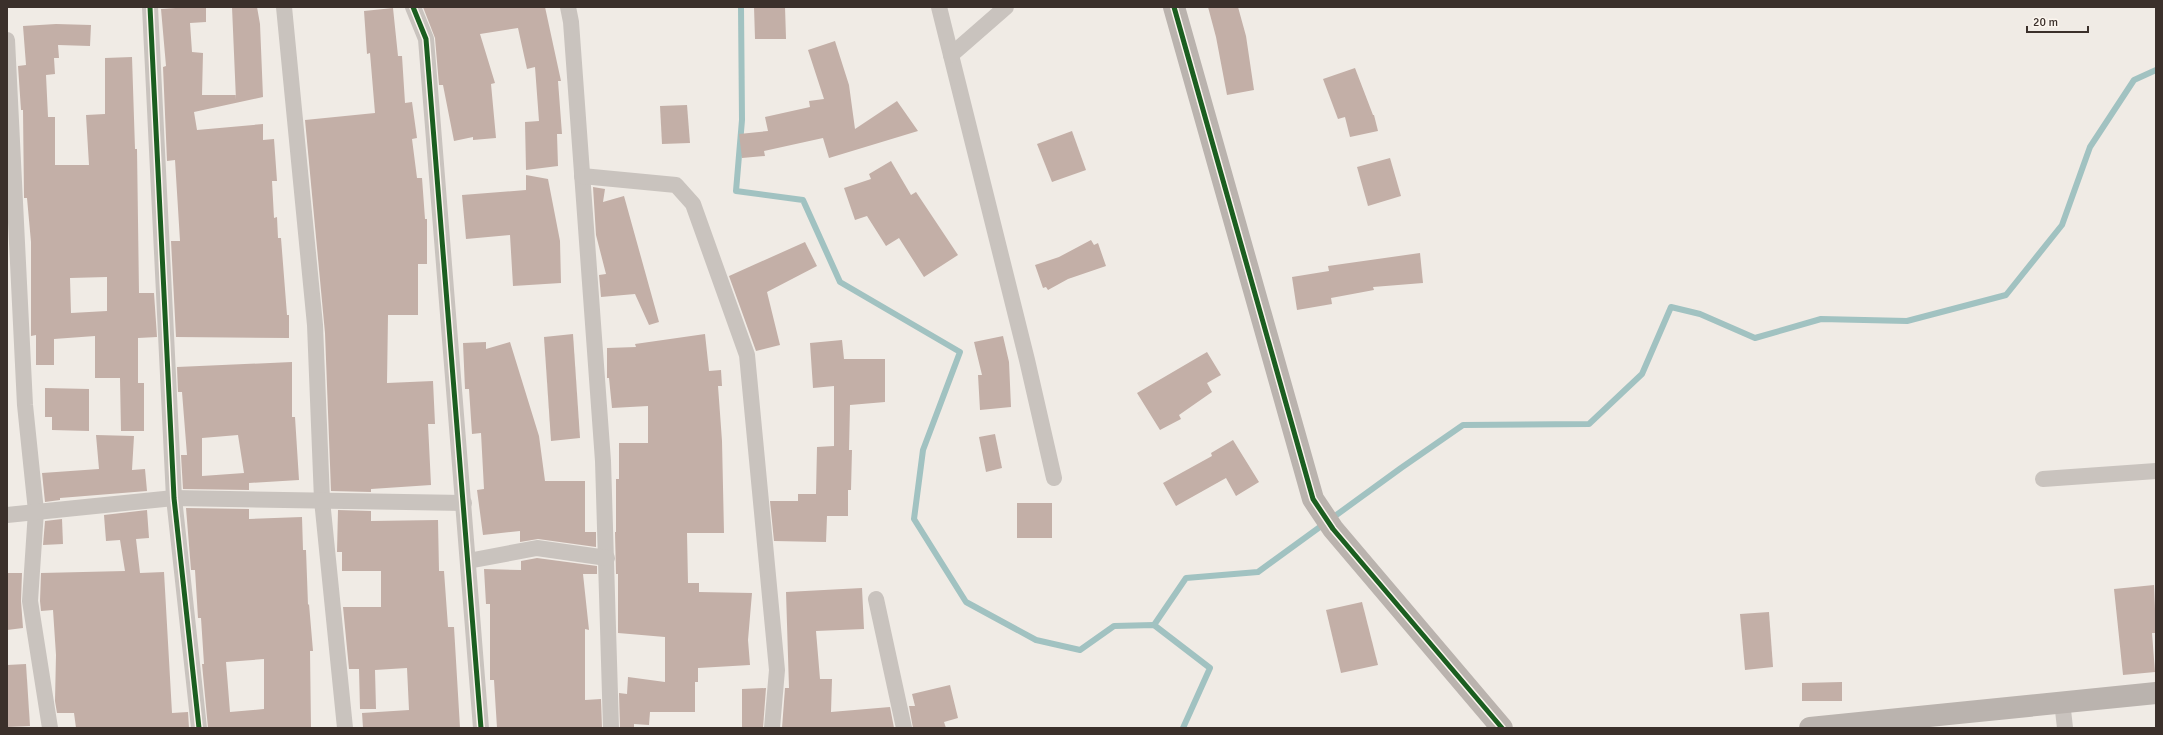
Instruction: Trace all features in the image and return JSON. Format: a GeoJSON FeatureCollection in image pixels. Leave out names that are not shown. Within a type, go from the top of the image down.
{"type":"FeatureCollection","features":[{"type":"Feature","properties":{"kind":"street"},"geometry":{"type":"LineString","coordinates":[[150,7],[174,498],[199,728]]}},
{"type":"Feature","properties":{"kind":"street"},"geometry":{"type":"LineString","coordinates":[[284,7],[315,325],[322,500],[344,728]]}},
{"type":"Feature","properties":{"kind":"street"},"geometry":{"type":"LineString","coordinates":[[413,7],[426,39],[481,728]]}},
{"type":"Feature","properties":{"kind":"street"},"geometry":{"type":"LineString","coordinates":[[568,7],[571,22],[604,461],[611,728]]}},
{"type":"Feature","properties":{"kind":"street"},"geometry":{"type":"LineString","coordinates":[[939,7],[1027,360],[1054,478]]}},
{"type":"Feature","properties":{"kind":"street"},"geometry":{"type":"LineString","coordinates":[[951,55],[1006,7]]}},
{"type":"Feature","properties":{"kind":"street"},"geometry":{"type":"LineString","coordinates":[[1174,7],[1313,499],[1333,529],[1502,728]]}},
{"type":"Feature","properties":{"kind":"street"},"geometry":{"type":"LineString","coordinates":[[7,40],[25,405],[36,511],[30,601],[50,728]]}},
{"type":"Feature","properties":{"kind":"street"},"geometry":{"type":"LineString","coordinates":[[582,176],[676,185],[693,204],[747,355],[778,670],[772,728]]}},
{"type":"Feature","properties":{"kind":"street"},"geometry":{"type":"LineString","coordinates":[[2043,479],[2156,472]]}},
{"type":"Feature","properties":{"kind":"street"},"geometry":{"type":"LineString","coordinates":[[7,515],[174,498],[464,503]]}},
{"type":"Feature","properties":{"kind":"street"},"geometry":{"type":"LineString","coordinates":[[468,561],[537,548],[607,558]]}},
{"type":"Feature","properties":{"kind":"street"},"geometry":{"type":"LineString","coordinates":[[876,599],[904,728]]}},
{"type":"Feature","properties":{"kind":"street"},"geometry":{"type":"LineString","coordinates":[[1810,728],[2062,701],[2156,693]]}},
{"type":"Feature","properties":{"kind":"street"},"geometry":{"type":"LineString","coordinates":[[2062,701],[2065,728]]}},
{"type":"Feature","properties":{"kind":"building"},"geometry":{"type":"Polygon","coordinates":[[[206,7],[206,22],[190,23],[192,52],[203,53],[202,95],[236,95],[232,7],[257,7],[260,24],[263,97],[194,112],[197,130],[263,124],[263,140],[274,139],[277,181],[272,181],[274,218],[277,217],[278,238],[281,238],[287,315],[289,315],[289,338],[176,337],[171,241],[180,241],[175,160],[167,161],[163,67],[166,66],[161,9],[206,7]]]}},
{"type":"Feature","properties":{"kind":"building"},"geometry":{"type":"Polygon","coordinates":[[[423,7],[545,7],[561,81],[558,81],[562,134],[557,134],[558,166],[526,170],[525,122],[539,121],[535,67],[527,69],[518,28],[480,34],[495,83],[491,84],[496,138],[473,140],[473,137],[454,141],[443,85],[439,85],[435,38],[423,7]]]}},
{"type":"Feature","properties":{"kind":"building"},"geometry":{"type":"Polygon","coordinates":[[[754,7],[785,7],[786,39],[755,39],[754,7]]]}},
{"type":"Feature","properties":{"kind":"building"},"geometry":{"type":"Polygon","coordinates":[[[1208,7],[1238,7],[1246,36],[1254,90],[1227,95],[1216,37],[1208,7]]]}},
{"type":"Feature","properties":{"kind":"building"},"geometry":{"type":"Polygon","coordinates":[[[393,8],[398,56],[402,56],[405,103],[412,102],[417,138],[412,139],[417,178],[422,178],[425,219],[427,219],[427,264],[418,264],[418,315],[388,315],[387,383],[433,381],[435,424],[428,424],[431,485],[371,489],[371,492],[331,491],[325,333],[305,120],[375,113],[370,53],[367,54],[364,11],[393,8]]]}},
{"type":"Feature","properties":{"kind":"building"},"geometry":{"type":"Polygon","coordinates":[[[56,24],[91,25],[90,46],[58,45],[59,58],[54,58],[55,74],[46,75],[48,117],[55,117],[55,165],[89,165],[86,115],[105,114],[105,58],[132,57],[135,149],[137,149],[139,293],[154,293],[157,337],[138,338],[138,383],[144,383],[144,431],[121,431],[120,378],[95,378],[95,336],[54,339],[54,365],[36,365],[36,335],[31,336],[31,242],[27,198],[24,198],[23,110],[21,110],[18,66],[26,65],[23,26],[56,24]],[[107,277],[70,278],[71,313],[107,311],[107,277]]]}},
{"type":"Feature","properties":{"kind":"building"},"geometry":{"type":"Polygon","coordinates":[[[835,41],[849,85],[855,129],[897,101],[918,131],[829,158],[823,138],[764,151],[765,156],[742,158],[739,134],[768,131],[765,117],[810,107],[809,101],[824,99],[808,50],[835,41]]]}},
{"type":"Feature","properties":{"kind":"building"},"geometry":{"type":"Polygon","coordinates":[[[1355,68],[1374,115],[1378,131],[1350,137],[1345,117],[1338,119],[1323,79],[1355,68]]]}},
{"type":"Feature","properties":{"kind":"building"},"geometry":{"type":"Polygon","coordinates":[[[687,105],[690,143],[662,144],[660,106],[687,105]]]}},
{"type":"Feature","properties":{"kind":"building"},"geometry":{"type":"Polygon","coordinates":[[[1072,131],[1086,170],[1052,182],[1037,144],[1072,131]]]}},
{"type":"Feature","properties":{"kind":"building"},"geometry":{"type":"Polygon","coordinates":[[[1390,158],[1401,196],[1368,206],[1357,167],[1390,158]]]}},
{"type":"Feature","properties":{"kind":"building"},"geometry":{"type":"Polygon","coordinates":[[[891,161],[911,195],[916,192],[958,255],[924,277],[899,238],[886,246],[867,216],[855,220],[844,188],[871,179],[869,174],[891,161]]]}},
{"type":"Feature","properties":{"kind":"building"},"geometry":{"type":"Polygon","coordinates":[[[526,175],[548,179],[560,241],[561,283],[513,286],[510,235],[466,239],[462,195],[526,190],[526,175]]]}},
{"type":"Feature","properties":{"kind":"building"},"geometry":{"type":"Polygon","coordinates":[[[593,187],[605,189],[603,202],[624,196],[659,322],[649,325],[635,294],[601,297],[599,275],[606,274],[596,235],[593,187]]]}},
{"type":"Feature","properties":{"kind":"building"},"geometry":{"type":"Polygon","coordinates":[[[1091,240],[1094,245],[1098,243],[1106,266],[1068,279],[1048,290],[1046,287],[1043,288],[1035,265],[1059,257],[1091,240]]]}},
{"type":"Feature","properties":{"kind":"building"},"geometry":{"type":"Polygon","coordinates":[[[805,242],[817,266],[767,292],[780,345],[756,351],[729,276],[805,242]]]}},
{"type":"Feature","properties":{"kind":"building"},"geometry":{"type":"Polygon","coordinates":[[[1420,253],[1423,283],[1373,287],[1374,290],[1331,298],[1332,304],[1297,310],[1292,277],[1329,271],[1328,266],[1420,253]]]}},
{"type":"Feature","properties":{"kind":"building"},"geometry":{"type":"Polygon","coordinates":[[[573,334],[580,438],[551,441],[544,337],[573,334]]]}},
{"type":"Feature","properties":{"kind":"building"},"geometry":{"type":"Polygon","coordinates":[[[705,334],[709,371],[721,370],[722,386],[718,386],[722,441],[724,533],[687,533],[688,583],[699,583],[699,592],[752,593],[748,640],[750,665],[698,668],[698,682],[695,682],[695,712],[650,712],[649,725],[634,724],[634,728],[620,728],[619,693],[627,694],[628,677],[665,682],[665,637],[618,633],[618,574],[616,574],[615,532],[616,479],[619,479],[619,443],[648,443],[648,406],[612,408],[609,378],[607,378],[607,348],[636,347],[635,344],[705,334]]]}},
{"type":"Feature","properties":{"kind":"building"},"geometry":{"type":"Polygon","coordinates":[[[1003,336],[1009,362],[1011,407],[980,410],[978,375],[982,375],[974,342],[1003,336]]]}},
{"type":"Feature","properties":{"kind":"building"},"geometry":{"type":"Polygon","coordinates":[[[842,340],[844,359],[885,359],[885,402],[850,405],[849,450],[852,450],[851,490],[848,490],[848,516],[827,516],[826,542],[774,541],[770,501],[798,501],[798,494],[816,494],[817,447],[834,446],[834,386],[813,388],[810,343],[842,340]]]}},
{"type":"Feature","properties":{"kind":"building"},"geometry":{"type":"Polygon","coordinates":[[[486,342],[486,349],[510,342],[539,436],[545,481],[585,481],[585,532],[596,532],[596,547],[538,539],[520,542],[520,531],[483,535],[477,490],[484,489],[481,433],[472,434],[469,389],[465,389],[463,343],[486,342]]]}},
{"type":"Feature","properties":{"kind":"building"},"geometry":{"type":"Polygon","coordinates":[[[1207,352],[1221,375],[1207,383],[1212,392],[1179,415],[1181,419],[1160,430],[1137,393],[1207,352]]]}},
{"type":"Feature","properties":{"kind":"building"},"geometry":{"type":"Polygon","coordinates":[[[292,362],[292,417],[295,417],[299,480],[249,483],[249,490],[183,489],[181,455],[187,455],[182,392],[178,392],[177,367],[292,362]],[[238,435],[202,438],[202,476],[244,473],[238,435]]]}},
{"type":"Feature","properties":{"kind":"building"},"geometry":{"type":"Polygon","coordinates":[[[45,388],[89,389],[89,431],[52,430],[52,417],[45,417],[45,388]]]}},
{"type":"Feature","properties":{"kind":"building"},"geometry":{"type":"Polygon","coordinates":[[[995,434],[1002,468],[986,472],[979,437],[995,434]]]}},
{"type":"Feature","properties":{"kind":"building"},"geometry":{"type":"Polygon","coordinates":[[[96,435],[134,436],[132,470],[145,469],[147,491],[60,498],[60,500],[45,502],[42,473],[99,469],[96,435]]]}},
{"type":"Feature","properties":{"kind":"building"},"geometry":{"type":"Polygon","coordinates":[[[1233,440],[1259,482],[1236,496],[1226,478],[1176,506],[1163,483],[1212,456],[1211,453],[1233,440]]]}},
{"type":"Feature","properties":{"kind":"building"},"geometry":{"type":"Polygon","coordinates":[[[1017,503],[1052,503],[1052,538],[1017,538],[1017,503]]]}},
{"type":"Feature","properties":{"kind":"building"},"geometry":{"type":"Polygon","coordinates":[[[186,508],[249,509],[249,519],[302,517],[303,550],[306,550],[308,605],[309,604],[313,651],[310,651],[311,728],[208,728],[202,664],[204,664],[201,618],[198,618],[195,570],[191,570],[186,508]],[[264,659],[226,662],[230,712],[264,709],[264,659]]]}},
{"type":"Feature","properties":{"kind":"building"},"geometry":{"type":"Polygon","coordinates":[[[147,510],[149,538],[136,539],[140,573],[164,572],[172,713],[188,712],[189,728],[76,728],[74,713],[57,713],[55,701],[56,655],[53,610],[41,611],[41,573],[125,571],[120,540],[106,541],[104,515],[147,510]]]}},
{"type":"Feature","properties":{"kind":"building"},"geometry":{"type":"Polygon","coordinates":[[[338,510],[371,511],[371,521],[438,520],[439,571],[444,571],[448,627],[454,627],[460,728],[363,728],[362,713],[409,710],[407,668],[375,670],[376,709],[360,709],[359,669],[349,669],[343,607],[381,607],[381,571],[342,571],[342,552],[337,552],[338,510]]]}},
{"type":"Feature","properties":{"kind":"building"},"geometry":{"type":"Polygon","coordinates":[[[62,519],[63,544],[43,545],[45,521],[62,519]]]}},
{"type":"Feature","properties":{"kind":"building"},"geometry":{"type":"Polygon","coordinates":[[[537,558],[597,566],[597,574],[583,574],[589,630],[585,629],[585,700],[601,699],[602,728],[497,728],[494,680],[490,680],[490,604],[486,604],[484,569],[521,570],[521,561],[537,558]]]}},
{"type":"Feature","properties":{"kind":"building"},"geometry":{"type":"Polygon","coordinates":[[[7,573],[22,573],[21,601],[23,628],[7,630],[7,573]]]}},
{"type":"Feature","properties":{"kind":"building"},"geometry":{"type":"Polygon","coordinates":[[[2154,585],[2156,633],[2152,633],[2155,672],[2123,675],[2114,589],[2154,585]]]}},
{"type":"Feature","properties":{"kind":"building"},"geometry":{"type":"Polygon","coordinates":[[[862,588],[864,629],[816,631],[820,679],[832,679],[831,712],[890,707],[894,728],[782,728],[785,688],[789,688],[786,592],[862,588]]]}},
{"type":"Feature","properties":{"kind":"building"},"geometry":{"type":"Polygon","coordinates":[[[1362,602],[1378,665],[1341,673],[1326,610],[1362,602]]]}},
{"type":"Feature","properties":{"kind":"building"},"geometry":{"type":"Polygon","coordinates":[[[1769,612],[1773,667],[1745,670],[1740,614],[1769,612]]]}},
{"type":"Feature","properties":{"kind":"building"},"geometry":{"type":"Polygon","coordinates":[[[26,664],[30,726],[7,727],[7,665],[26,664]]]}},
{"type":"Feature","properties":{"kind":"building"},"geometry":{"type":"Polygon","coordinates":[[[1842,682],[1842,701],[1802,701],[1802,683],[1842,682]]]}},
{"type":"Feature","properties":{"kind":"building"},"geometry":{"type":"Polygon","coordinates":[[[950,685],[958,718],[944,722],[946,728],[913,728],[909,706],[915,706],[912,694],[950,685]]]}},
{"type":"Feature","properties":{"kind":"building"},"geometry":{"type":"Polygon","coordinates":[[[766,688],[763,728],[742,728],[742,689],[766,688]]]}},
{"type":"Feature","properties":{"kind":"waterway"},"geometry":{"type":"LineString","coordinates":[[741,7],[742,120],[736,191],[803,200],[840,282],[960,352],[923,450],[914,519],[966,602],[1036,640],[1080,650],[1114,626],[1154,625],[1210,668],[1183,728]]}},
{"type":"Feature","properties":{"kind":"waterway"},"geometry":{"type":"LineString","coordinates":[[1154,625],[1186,578],[1258,572],[1463,425],[1589,424],[1642,374],[1671,307],[1700,314],[1755,338],[1821,319],[1907,321],[2006,295],[2062,225],[2090,147],[2134,80],[2156,70]]}},
{"type":"Feature","properties":{"kind":"cycle path"},"geometry":{"type":"LineString","coordinates":[[150,7],[174,498],[199,728]]}},
{"type":"Feature","properties":{"kind":"cycle path"},"geometry":{"type":"LineString","coordinates":[[413,7],[426,39],[481,728]]}},
{"type":"Feature","properties":{"kind":"cycle path"},"geometry":{"type":"LineString","coordinates":[[1174,7],[1313,499],[1333,529],[1502,728]]}}]}
